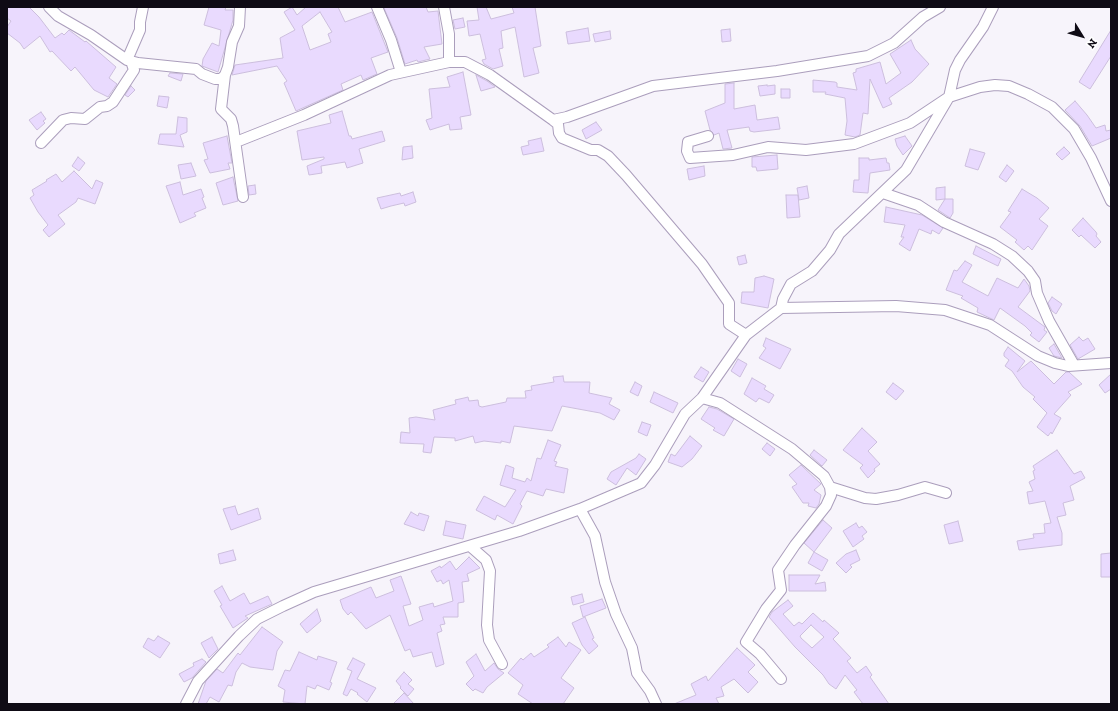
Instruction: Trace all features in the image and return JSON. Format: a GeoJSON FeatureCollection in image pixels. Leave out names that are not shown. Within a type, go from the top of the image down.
{"type":"FeatureCollection","features":[{"type":"Feature","properties":{"kind":"street"},"geometry":{"type":"LineString","coordinates":[[49,7],[58,16],[91,35],[129,60],[138,63],[196,69],[202,74],[215,79],[221,79],[225,76]]}},
{"type":"Feature","properties":{"kind":"street"},"geometry":{"type":"LineString","coordinates":[[41,142],[63,120],[71,118],[85,119],[100,107],[106,106],[113,102],[134,70],[129,60],[140,30],[143,7]]}},
{"type":"Feature","properties":{"kind":"street"},"geometry":{"type":"LineString","coordinates":[[240,7],[239,26],[232,42],[225,76],[221,109],[232,122],[243,197]]}},
{"type":"Feature","properties":{"kind":"street"},"geometry":{"type":"LineString","coordinates":[[377,7],[391,40],[401,72]]}},
{"type":"Feature","properties":{"kind":"street"},"geometry":{"type":"LineString","coordinates":[[444,7],[449,34],[450,62]]}},
{"type":"Feature","properties":{"kind":"street"},"geometry":{"type":"LineString","coordinates":[[553,120],[567,117],[653,86],[769,72],[868,56],[894,43],[923,17],[940,7]]}},
{"type":"Feature","properties":{"kind":"street"},"geometry":{"type":"LineString","coordinates":[[781,308],[783,299],[791,284],[812,270],[830,250],[839,234],[906,170],[949,96],[960,60],[983,27],[993,7]]}},
{"type":"Feature","properties":{"kind":"street"},"geometry":{"type":"LineString","coordinates":[[236,142],[304,115],[390,75],[450,62],[465,62],[490,75],[553,120],[558,124],[559,133],[562,138],[591,150],[598,150],[608,156],[626,175],[711,276],[729,303],[729,324],[746,335]]}},
{"type":"Feature","properties":{"kind":"street"},"geometry":{"type":"LineString","coordinates":[[708,136],[688,142],[687,151],[690,158],[733,155],[768,147],[806,150],[854,144],[910,123],[949,96],[980,87],[995,85],[1009,86],[1052,107],[1074,129],[1091,158],[1111,202]]}},
{"type":"Feature","properties":{"kind":"street"},"geometry":{"type":"LineString","coordinates":[[882,193],[918,205],[944,222],[993,244],[1012,256],[1028,271],[1035,281],[1037,293],[1049,321],[1074,366]]}},
{"type":"Feature","properties":{"kind":"street"},"geometry":{"type":"LineString","coordinates":[[186,704],[198,681],[257,619],[314,592],[470,546],[580,509],[641,483],[655,465],[685,414],[702,398],[746,335],[781,308],[896,306],[945,310],[990,325],[1038,356],[1055,363],[1074,366],[1111,363]]}},
{"type":"Feature","properties":{"kind":"street"},"geometry":{"type":"LineString","coordinates":[[702,398],[720,403],[792,449],[824,476],[830,487],[831,495],[826,506],[784,558],[778,570],[781,590],[766,609],[746,642],[760,654],[781,679]]}},
{"type":"Feature","properties":{"kind":"street"},"geometry":{"type":"LineString","coordinates":[[830,487],[865,498],[876,499],[898,495],[925,487],[946,493]]}},
{"type":"Feature","properties":{"kind":"street"},"geometry":{"type":"LineString","coordinates":[[580,509],[594,536],[605,582],[616,614],[632,648],[637,673],[650,691],[656,704]]}},
{"type":"Feature","properties":{"kind":"street"},"geometry":{"type":"LineString","coordinates":[[470,546],[486,560],[490,571],[487,625],[489,640],[502,664]]}},
{"type":"Feature","properties":{"kind":"building"},"geometry":{"type":"Polygon","coordinates":[[[7,7],[29,7],[39,17],[55,38],[62,33],[64,35],[69,30],[85,42],[86,41],[116,67],[109,78],[117,84],[108,97],[94,90],[75,67],[71,71],[52,51],[50,52],[40,36],[24,49],[20,43],[7,33],[7,27],[11,21],[7,18],[7,7]]]}},
{"type":"Feature","properties":{"kind":"building"},"geometry":{"type":"Polygon","coordinates":[[[209,7],[226,7],[225,10],[233,10],[233,20],[218,72],[202,66],[203,59],[212,43],[219,46],[221,30],[204,25],[209,7]]]}},
{"type":"Feature","properties":{"kind":"building"},"geometry":{"type":"Polygon","coordinates":[[[292,7],[297,15],[306,7],[338,7],[345,22],[372,12],[388,52],[371,58],[377,74],[363,80],[361,75],[341,84],[343,90],[296,111],[284,83],[287,81],[277,66],[232,75],[235,65],[283,58],[280,38],[295,30],[284,12],[292,7]],[[320,12],[302,26],[310,50],[331,42],[328,34],[332,32],[320,12]]]}},
{"type":"Feature","properties":{"kind":"building"},"geometry":{"type":"Polygon","coordinates":[[[426,7],[428,12],[438,11],[442,44],[424,47],[430,59],[418,62],[417,60],[405,64],[397,38],[384,8],[426,7]]]}},
{"type":"Feature","properties":{"kind":"building"},"geometry":{"type":"Polygon","coordinates":[[[477,7],[486,7],[491,19],[514,13],[512,7],[535,7],[541,46],[533,48],[539,73],[524,77],[515,27],[501,31],[503,48],[499,49],[503,66],[493,69],[484,64],[482,60],[486,59],[480,34],[469,36],[467,21],[479,20],[477,7]]]}},
{"type":"Feature","properties":{"kind":"building"},"geometry":{"type":"Polygon","coordinates":[[[463,18],[465,27],[455,29],[453,20],[463,18]]]}},
{"type":"Feature","properties":{"kind":"building"},"geometry":{"type":"Polygon","coordinates":[[[588,28],[590,41],[568,44],[566,32],[588,28]]]}},
{"type":"Feature","properties":{"kind":"building"},"geometry":{"type":"Polygon","coordinates":[[[730,29],[731,41],[722,42],[721,30],[730,29]]]}},
{"type":"Feature","properties":{"kind":"building"},"geometry":{"type":"Polygon","coordinates":[[[1111,30],[1111,56],[1090,89],[1079,82],[1111,30]]]}},
{"type":"Feature","properties":{"kind":"building"},"geometry":{"type":"Polygon","coordinates":[[[610,31],[611,39],[595,42],[593,34],[610,31]]]}},
{"type":"Feature","properties":{"kind":"building"},"geometry":{"type":"Polygon","coordinates":[[[911,40],[915,49],[929,64],[912,82],[889,98],[892,104],[883,108],[870,79],[868,114],[863,113],[860,135],[855,137],[845,135],[847,121],[845,98],[825,94],[826,92],[813,92],[813,80],[835,82],[837,83],[837,87],[857,90],[853,73],[856,72],[856,69],[880,62],[886,84],[901,73],[890,54],[911,40]]]}},
{"type":"Feature","properties":{"kind":"building"},"geometry":{"type":"Polygon","coordinates":[[[463,72],[471,115],[460,117],[462,129],[450,130],[449,124],[430,130],[426,120],[432,118],[429,89],[450,87],[447,77],[463,72]]]}},
{"type":"Feature","properties":{"kind":"building"},"geometry":{"type":"Polygon","coordinates":[[[170,73],[183,74],[181,81],[168,76],[170,73]]]}},
{"type":"Feature","properties":{"kind":"building"},"geometry":{"type":"Polygon","coordinates":[[[476,75],[487,81],[495,87],[481,91],[476,75]]]}},
{"type":"Feature","properties":{"kind":"building"},"geometry":{"type":"Polygon","coordinates":[[[734,83],[734,109],[755,105],[757,120],[778,117],[780,129],[754,132],[750,131],[749,127],[727,130],[732,148],[723,149],[719,133],[714,135],[710,130],[705,111],[725,103],[725,84],[734,83]]]}},
{"type":"Feature","properties":{"kind":"building"},"geometry":{"type":"Polygon","coordinates":[[[775,85],[775,94],[760,96],[758,86],[775,85]]]}},
{"type":"Feature","properties":{"kind":"building"},"geometry":{"type":"Polygon","coordinates":[[[131,86],[135,90],[128,97],[125,95],[131,86]]]}},
{"type":"Feature","properties":{"kind":"building"},"geometry":{"type":"Polygon","coordinates":[[[781,89],[790,89],[790,98],[781,98],[781,89]]]}},
{"type":"Feature","properties":{"kind":"building"},"geometry":{"type":"Polygon","coordinates":[[[159,96],[169,97],[167,108],[157,106],[159,96]]]}},
{"type":"Feature","properties":{"kind":"building"},"geometry":{"type":"Polygon","coordinates":[[[1075,101],[1096,128],[1105,125],[1106,131],[1111,130],[1111,138],[1092,146],[1080,126],[1065,110],[1075,101]]]}},
{"type":"Feature","properties":{"kind":"building"},"geometry":{"type":"Polygon","coordinates":[[[342,111],[349,136],[351,136],[352,139],[382,131],[385,141],[359,149],[363,163],[347,168],[345,162],[321,166],[322,173],[309,175],[307,166],[324,159],[324,157],[302,160],[297,131],[331,123],[329,115],[342,111]]]}},
{"type":"Feature","properties":{"kind":"building"},"geometry":{"type":"Polygon","coordinates":[[[41,112],[46,119],[43,121],[45,123],[37,130],[29,120],[41,112]]]}},
{"type":"Feature","properties":{"kind":"building"},"geometry":{"type":"Polygon","coordinates":[[[178,117],[187,118],[187,132],[180,135],[184,147],[158,144],[160,134],[176,134],[178,117]]]}},
{"type":"Feature","properties":{"kind":"building"},"geometry":{"type":"Polygon","coordinates":[[[596,122],[602,130],[586,139],[582,130],[596,122]]]}},
{"type":"Feature","properties":{"kind":"building"},"geometry":{"type":"Polygon","coordinates":[[[227,136],[232,163],[228,163],[230,169],[210,173],[204,160],[208,159],[203,143],[227,136]]]}},
{"type":"Feature","properties":{"kind":"building"},"geometry":{"type":"Polygon","coordinates":[[[905,136],[912,146],[903,155],[897,146],[895,139],[905,136]]]}},
{"type":"Feature","properties":{"kind":"building"},"geometry":{"type":"Polygon","coordinates":[[[541,138],[544,151],[523,155],[521,147],[529,145],[528,141],[541,138]]]}},
{"type":"Feature","properties":{"kind":"building"},"geometry":{"type":"Polygon","coordinates":[[[412,146],[413,158],[402,160],[403,147],[412,146]]]}},
{"type":"Feature","properties":{"kind":"building"},"geometry":{"type":"Polygon","coordinates":[[[1064,147],[1070,153],[1062,160],[1056,154],[1064,147]]]}},
{"type":"Feature","properties":{"kind":"building"},"geometry":{"type":"Polygon","coordinates":[[[970,149],[985,153],[978,170],[965,166],[970,149]]]}},
{"type":"Feature","properties":{"kind":"building"},"geometry":{"type":"Polygon","coordinates":[[[777,155],[778,169],[757,171],[756,167],[752,167],[752,157],[777,155]]]}},
{"type":"Feature","properties":{"kind":"building"},"geometry":{"type":"Polygon","coordinates":[[[78,157],[85,163],[79,171],[72,166],[78,157]]]}},
{"type":"Feature","properties":{"kind":"building"},"geometry":{"type":"Polygon","coordinates":[[[859,158],[869,158],[869,160],[886,158],[887,163],[889,163],[890,170],[870,173],[868,193],[853,192],[854,180],[859,180],[859,158]]]}},
{"type":"Feature","properties":{"kind":"building"},"geometry":{"type":"Polygon","coordinates":[[[191,163],[196,176],[181,179],[178,165],[191,163]]]}},
{"type":"Feature","properties":{"kind":"building"},"geometry":{"type":"Polygon","coordinates":[[[1007,165],[1014,171],[1006,182],[999,177],[1007,165]]]}},
{"type":"Feature","properties":{"kind":"building"},"geometry":{"type":"Polygon","coordinates":[[[704,166],[705,176],[689,180],[687,169],[704,166]]]}},
{"type":"Feature","properties":{"kind":"building"},"geometry":{"type":"Polygon","coordinates":[[[74,171],[92,189],[96,180],[103,183],[95,204],[78,198],[76,202],[58,215],[65,224],[49,237],[43,230],[48,225],[30,198],[34,195],[32,190],[56,174],[62,182],[74,171]]]}},
{"type":"Feature","properties":{"kind":"building"},"geometry":{"type":"Polygon","coordinates":[[[233,177],[238,201],[223,205],[216,183],[233,177]]]}},
{"type":"Feature","properties":{"kind":"building"},"geometry":{"type":"Polygon","coordinates":[[[180,182],[183,195],[201,189],[204,197],[202,198],[206,208],[194,213],[196,216],[180,223],[166,186],[180,182]]]}},
{"type":"Feature","properties":{"kind":"building"},"geometry":{"type":"Polygon","coordinates":[[[255,185],[256,194],[249,195],[248,186],[255,185]]]}},
{"type":"Feature","properties":{"kind":"building"},"geometry":{"type":"Polygon","coordinates":[[[807,186],[809,198],[799,200],[797,188],[807,186]]]}},
{"type":"Feature","properties":{"kind":"building"},"geometry":{"type":"Polygon","coordinates":[[[945,187],[945,199],[936,200],[936,188],[945,187]]]}},
{"type":"Feature","properties":{"kind":"building"},"geometry":{"type":"Polygon","coordinates":[[[1022,189],[1037,198],[1049,208],[1039,219],[1048,226],[1032,250],[1028,246],[1024,250],[1015,242],[1017,240],[1000,227],[1011,212],[1008,211],[1022,189]]]}},
{"type":"Feature","properties":{"kind":"building"},"geometry":{"type":"Polygon","coordinates":[[[413,192],[416,202],[405,206],[404,203],[381,209],[377,198],[400,193],[401,196],[413,192]]]}},
{"type":"Feature","properties":{"kind":"building"},"geometry":{"type":"Polygon","coordinates":[[[786,195],[798,195],[800,217],[787,218],[786,195]]]}},
{"type":"Feature","properties":{"kind":"building"},"geometry":{"type":"Polygon","coordinates":[[[945,199],[953,199],[953,213],[950,218],[938,210],[945,199]]]}},
{"type":"Feature","properties":{"kind":"building"},"geometry":{"type":"Polygon","coordinates":[[[886,207],[922,215],[943,228],[939,234],[932,230],[931,234],[919,229],[910,251],[899,244],[904,237],[901,237],[905,225],[884,222],[886,207]]]}},
{"type":"Feature","properties":{"kind":"building"},"geometry":{"type":"Polygon","coordinates":[[[1083,218],[1096,232],[1096,236],[1101,242],[1095,248],[1081,235],[1079,237],[1072,230],[1083,218]]]}},
{"type":"Feature","properties":{"kind":"building"},"geometry":{"type":"Polygon","coordinates":[[[976,246],[1001,259],[998,266],[973,254],[976,246]]]}},
{"type":"Feature","properties":{"kind":"building"},"geometry":{"type":"Polygon","coordinates":[[[745,255],[747,263],[739,265],[737,257],[745,255]]]}},
{"type":"Feature","properties":{"kind":"building"},"geometry":{"type":"Polygon","coordinates":[[[965,261],[972,265],[962,282],[988,296],[997,278],[1018,288],[1024,279],[1029,286],[1030,291],[1018,307],[1045,327],[1044,330],[1047,332],[1039,342],[1030,335],[1032,333],[1025,326],[1000,308],[994,320],[977,312],[978,308],[961,298],[963,296],[946,290],[954,270],[957,271],[965,261]]]}},
{"type":"Feature","properties":{"kind":"building"},"geometry":{"type":"Polygon","coordinates":[[[764,276],[774,279],[768,308],[741,303],[742,292],[754,292],[755,278],[764,276]]]}},
{"type":"Feature","properties":{"kind":"building"},"geometry":{"type":"Polygon","coordinates":[[[1052,297],[1062,304],[1056,314],[1052,311],[1048,303],[1052,297]]]}},
{"type":"Feature","properties":{"kind":"building"},"geometry":{"type":"Polygon","coordinates":[[[1079,337],[1083,341],[1088,338],[1095,349],[1078,359],[1070,345],[1079,337]]]}},
{"type":"Feature","properties":{"kind":"building"},"geometry":{"type":"Polygon","coordinates":[[[766,338],[791,349],[780,369],[759,358],[766,348],[763,346],[766,338]]]}},
{"type":"Feature","properties":{"kind":"building"},"geometry":{"type":"Polygon","coordinates":[[[1054,344],[1062,358],[1054,356],[1049,348],[1054,344]]]}},
{"type":"Feature","properties":{"kind":"building"},"geometry":{"type":"Polygon","coordinates":[[[1008,347],[1025,361],[1017,372],[1031,361],[1054,384],[1066,372],[1069,372],[1082,384],[1068,392],[1071,395],[1054,414],[1061,418],[1052,434],[1051,432],[1048,436],[1037,427],[1047,413],[1033,399],[1035,397],[1023,387],[1012,371],[1005,366],[1009,360],[1004,356],[1004,353],[1008,347]]]}},
{"type":"Feature","properties":{"kind":"building"},"geometry":{"type":"Polygon","coordinates":[[[738,359],[747,364],[740,377],[731,371],[738,359]]]}},
{"type":"Feature","properties":{"kind":"building"},"geometry":{"type":"Polygon","coordinates":[[[701,367],[709,372],[703,382],[694,377],[701,367]]]}},
{"type":"Feature","properties":{"kind":"building"},"geometry":{"type":"Polygon","coordinates":[[[1111,374],[1111,389],[1105,393],[1099,385],[1111,374]]]}},
{"type":"Feature","properties":{"kind":"building"},"geometry":{"type":"Polygon","coordinates":[[[563,376],[564,382],[590,382],[589,393],[612,398],[609,404],[620,410],[614,420],[600,413],[562,406],[552,431],[514,426],[510,443],[501,441],[501,443],[484,441],[475,443],[473,436],[455,441],[455,438],[434,437],[431,453],[423,452],[424,444],[400,443],[401,432],[410,433],[409,418],[416,417],[435,420],[433,410],[456,404],[455,400],[468,397],[469,401],[478,400],[479,406],[482,407],[506,402],[507,398],[526,398],[525,391],[532,390],[531,386],[554,382],[553,377],[563,376]]]}},
{"type":"Feature","properties":{"kind":"building"},"geometry":{"type":"Polygon","coordinates":[[[752,378],[766,386],[764,389],[774,395],[769,403],[759,398],[756,402],[744,394],[752,378]]]}},
{"type":"Feature","properties":{"kind":"building"},"geometry":{"type":"Polygon","coordinates":[[[635,382],[642,386],[638,396],[630,392],[635,382]]]}},
{"type":"Feature","properties":{"kind":"building"},"geometry":{"type":"Polygon","coordinates":[[[893,383],[904,391],[896,400],[886,392],[893,383]]]}},
{"type":"Feature","properties":{"kind":"building"},"geometry":{"type":"Polygon","coordinates":[[[654,392],[678,403],[673,413],[650,402],[654,392]]]}},
{"type":"Feature","properties":{"kind":"building"},"geometry":{"type":"Polygon","coordinates":[[[709,407],[717,409],[734,419],[724,436],[713,430],[715,428],[701,419],[709,407]]]}},
{"type":"Feature","properties":{"kind":"building"},"geometry":{"type":"Polygon","coordinates":[[[642,422],[651,425],[647,436],[638,432],[642,422]]]}},
{"type":"Feature","properties":{"kind":"building"},"geometry":{"type":"Polygon","coordinates":[[[862,428],[877,442],[868,451],[880,464],[874,469],[875,471],[868,478],[860,468],[863,465],[843,450],[862,428]]]}},
{"type":"Feature","properties":{"kind":"building"},"geometry":{"type":"Polygon","coordinates":[[[690,436],[702,446],[692,459],[682,467],[668,462],[671,454],[675,456],[690,436]]]}},
{"type":"Feature","properties":{"kind":"building"},"geometry":{"type":"Polygon","coordinates":[[[548,440],[561,445],[554,461],[557,462],[555,466],[568,469],[564,493],[546,489],[543,496],[527,491],[520,504],[522,506],[513,524],[497,515],[495,520],[476,510],[484,496],[505,507],[516,490],[500,485],[506,465],[514,468],[512,478],[525,482],[527,478],[531,481],[537,458],[541,459],[548,440]]]}},
{"type":"Feature","properties":{"kind":"building"},"geometry":{"type":"Polygon","coordinates":[[[767,443],[775,449],[770,456],[762,449],[767,443]]]}},
{"type":"Feature","properties":{"kind":"building"},"geometry":{"type":"Polygon","coordinates":[[[814,450],[827,460],[822,466],[810,455],[814,450]]]}},
{"type":"Feature","properties":{"kind":"building"},"geometry":{"type":"Polygon","coordinates":[[[1057,450],[1074,474],[1081,471],[1085,478],[1070,486],[1074,500],[1063,503],[1066,515],[1057,517],[1062,533],[1062,545],[1019,550],[1017,541],[1034,538],[1033,534],[1045,533],[1044,524],[1051,523],[1045,501],[1029,504],[1027,492],[1033,491],[1029,482],[1035,479],[1033,471],[1035,470],[1033,466],[1057,450]]]}},
{"type":"Feature","properties":{"kind":"building"},"geometry":{"type":"Polygon","coordinates":[[[639,454],[646,459],[636,475],[627,468],[616,485],[607,479],[611,472],[636,458],[639,454]]]}},
{"type":"Feature","properties":{"kind":"building"},"geometry":{"type":"Polygon","coordinates":[[[801,465],[821,484],[814,490],[821,495],[819,504],[816,508],[808,506],[809,503],[803,503],[792,487],[797,484],[789,475],[801,465]]]}},
{"type":"Feature","properties":{"kind":"building"},"geometry":{"type":"Polygon","coordinates":[[[235,506],[238,515],[258,508],[261,519],[231,530],[223,509],[235,506]]]}},
{"type":"Feature","properties":{"kind":"building"},"geometry":{"type":"Polygon","coordinates":[[[411,512],[418,516],[419,513],[429,516],[424,531],[404,524],[411,512]]]}},
{"type":"Feature","properties":{"kind":"building"},"geometry":{"type":"Polygon","coordinates":[[[823,520],[832,528],[814,552],[804,543],[823,520]]]}},
{"type":"Feature","properties":{"kind":"building"},"geometry":{"type":"Polygon","coordinates":[[[446,521],[466,525],[463,539],[443,535],[446,521]]]}},
{"type":"Feature","properties":{"kind":"building"},"geometry":{"type":"Polygon","coordinates":[[[958,521],[963,541],[949,544],[944,525],[958,521]]]}},
{"type":"Feature","properties":{"kind":"building"},"geometry":{"type":"Polygon","coordinates":[[[856,523],[859,528],[862,526],[867,532],[862,536],[864,539],[853,547],[843,531],[856,523]]]}},
{"type":"Feature","properties":{"kind":"building"},"geometry":{"type":"Polygon","coordinates":[[[233,550],[236,560],[220,564],[218,554],[233,550]]]}},
{"type":"Feature","properties":{"kind":"building"},"geometry":{"type":"Polygon","coordinates":[[[856,550],[860,560],[850,565],[852,567],[846,573],[836,563],[846,554],[856,550]]]}},
{"type":"Feature","properties":{"kind":"building"},"geometry":{"type":"Polygon","coordinates":[[[814,552],[828,560],[822,571],[808,563],[814,552]]]}},
{"type":"Feature","properties":{"kind":"building"},"geometry":{"type":"Polygon","coordinates":[[[1111,553],[1111,577],[1101,577],[1101,554],[1111,553]]]}},
{"type":"Feature","properties":{"kind":"building"},"geometry":{"type":"Polygon","coordinates":[[[469,557],[480,568],[467,574],[469,581],[462,582],[464,602],[458,603],[458,617],[443,617],[445,624],[440,625],[442,631],[437,633],[444,664],[436,667],[432,652],[413,657],[410,649],[405,651],[390,615],[366,629],[351,612],[348,615],[343,609],[340,600],[371,587],[376,598],[394,591],[390,580],[401,576],[411,604],[403,606],[409,626],[423,620],[419,607],[433,603],[434,607],[453,601],[449,580],[443,584],[441,580],[437,582],[431,571],[440,566],[441,568],[450,561],[456,570],[469,557]]]}},
{"type":"Feature","properties":{"kind":"building"},"geometry":{"type":"Polygon","coordinates":[[[789,575],[820,575],[815,584],[825,582],[826,591],[789,591],[789,575]]]}},
{"type":"Feature","properties":{"kind":"building"},"geometry":{"type":"Polygon","coordinates":[[[222,586],[230,601],[244,593],[250,604],[268,596],[272,604],[245,616],[248,618],[233,628],[220,606],[222,605],[214,591],[222,586]]]}},
{"type":"Feature","properties":{"kind":"building"},"geometry":{"type":"Polygon","coordinates":[[[582,594],[584,602],[573,605],[571,597],[582,594]]]}},
{"type":"Feature","properties":{"kind":"building"},"geometry":{"type":"Polygon","coordinates":[[[602,599],[606,608],[583,617],[580,606],[602,599]]]}},
{"type":"Feature","properties":{"kind":"building"},"geometry":{"type":"Polygon","coordinates":[[[788,600],[793,606],[783,614],[794,626],[799,622],[802,624],[813,613],[823,622],[824,620],[839,633],[833,639],[851,658],[847,661],[857,673],[866,666],[872,675],[870,677],[889,704],[863,704],[854,692],[857,690],[845,675],[836,689],[829,684],[823,675],[795,647],[769,617],[772,612],[788,600]],[[811,625],[800,636],[812,648],[824,637],[811,625]]]}},
{"type":"Feature","properties":{"kind":"building"},"geometry":{"type":"Polygon","coordinates":[[[317,609],[321,621],[307,633],[300,624],[317,609]]]}},
{"type":"Feature","properties":{"kind":"building"},"geometry":{"type":"Polygon","coordinates":[[[585,617],[594,638],[592,639],[598,646],[589,654],[582,645],[572,623],[585,617]]]}},
{"type":"Feature","properties":{"kind":"building"},"geometry":{"type":"Polygon","coordinates":[[[262,627],[283,642],[277,651],[273,670],[250,667],[242,663],[236,672],[232,686],[228,685],[219,702],[210,697],[206,704],[198,704],[206,681],[217,669],[223,673],[238,653],[240,655],[262,627]]]}},
{"type":"Feature","properties":{"kind":"building"},"geometry":{"type":"Polygon","coordinates":[[[158,636],[170,643],[160,658],[143,647],[148,638],[154,641],[158,636]]]}},
{"type":"Feature","properties":{"kind":"building"},"geometry":{"type":"Polygon","coordinates":[[[212,637],[218,649],[209,658],[201,643],[212,637]]]}},
{"type":"Feature","properties":{"kind":"building"},"geometry":{"type":"Polygon","coordinates":[[[558,637],[566,647],[569,642],[581,650],[561,678],[574,688],[563,704],[533,704],[518,694],[523,685],[508,673],[521,658],[523,660],[531,653],[534,657],[549,647],[547,645],[558,637]]]}},
{"type":"Feature","properties":{"kind":"building"},"geometry":{"type":"Polygon","coordinates":[[[737,648],[755,665],[748,672],[758,682],[748,693],[734,679],[721,687],[724,696],[716,698],[719,704],[674,704],[696,695],[691,684],[706,676],[708,681],[737,648]]]}},
{"type":"Feature","properties":{"kind":"building"},"geometry":{"type":"Polygon","coordinates":[[[299,652],[317,660],[318,656],[337,662],[330,682],[332,683],[329,690],[317,685],[315,689],[307,686],[305,704],[283,702],[285,690],[278,686],[285,670],[290,671],[299,652]]]}},
{"type":"Feature","properties":{"kind":"building"},"geometry":{"type":"Polygon","coordinates":[[[476,654],[485,671],[494,663],[498,669],[504,673],[487,687],[483,693],[475,689],[473,691],[466,684],[474,676],[466,662],[476,654]]]}},
{"type":"Feature","properties":{"kind":"building"},"geometry":{"type":"Polygon","coordinates":[[[353,658],[365,664],[357,679],[376,688],[367,702],[357,694],[358,693],[351,689],[347,696],[343,694],[352,671],[347,669],[353,658]]]}},
{"type":"Feature","properties":{"kind":"building"},"geometry":{"type":"Polygon","coordinates":[[[202,659],[206,662],[192,678],[184,682],[179,674],[194,666],[193,663],[202,659]]]}},
{"type":"Feature","properties":{"kind":"building"},"geometry":{"type":"Polygon","coordinates":[[[404,672],[412,680],[408,684],[414,689],[408,696],[400,688],[401,687],[396,681],[404,672]]]}},
{"type":"Feature","properties":{"kind":"building"},"geometry":{"type":"Polygon","coordinates":[[[404,693],[414,704],[393,704],[404,693]]]}}]}
